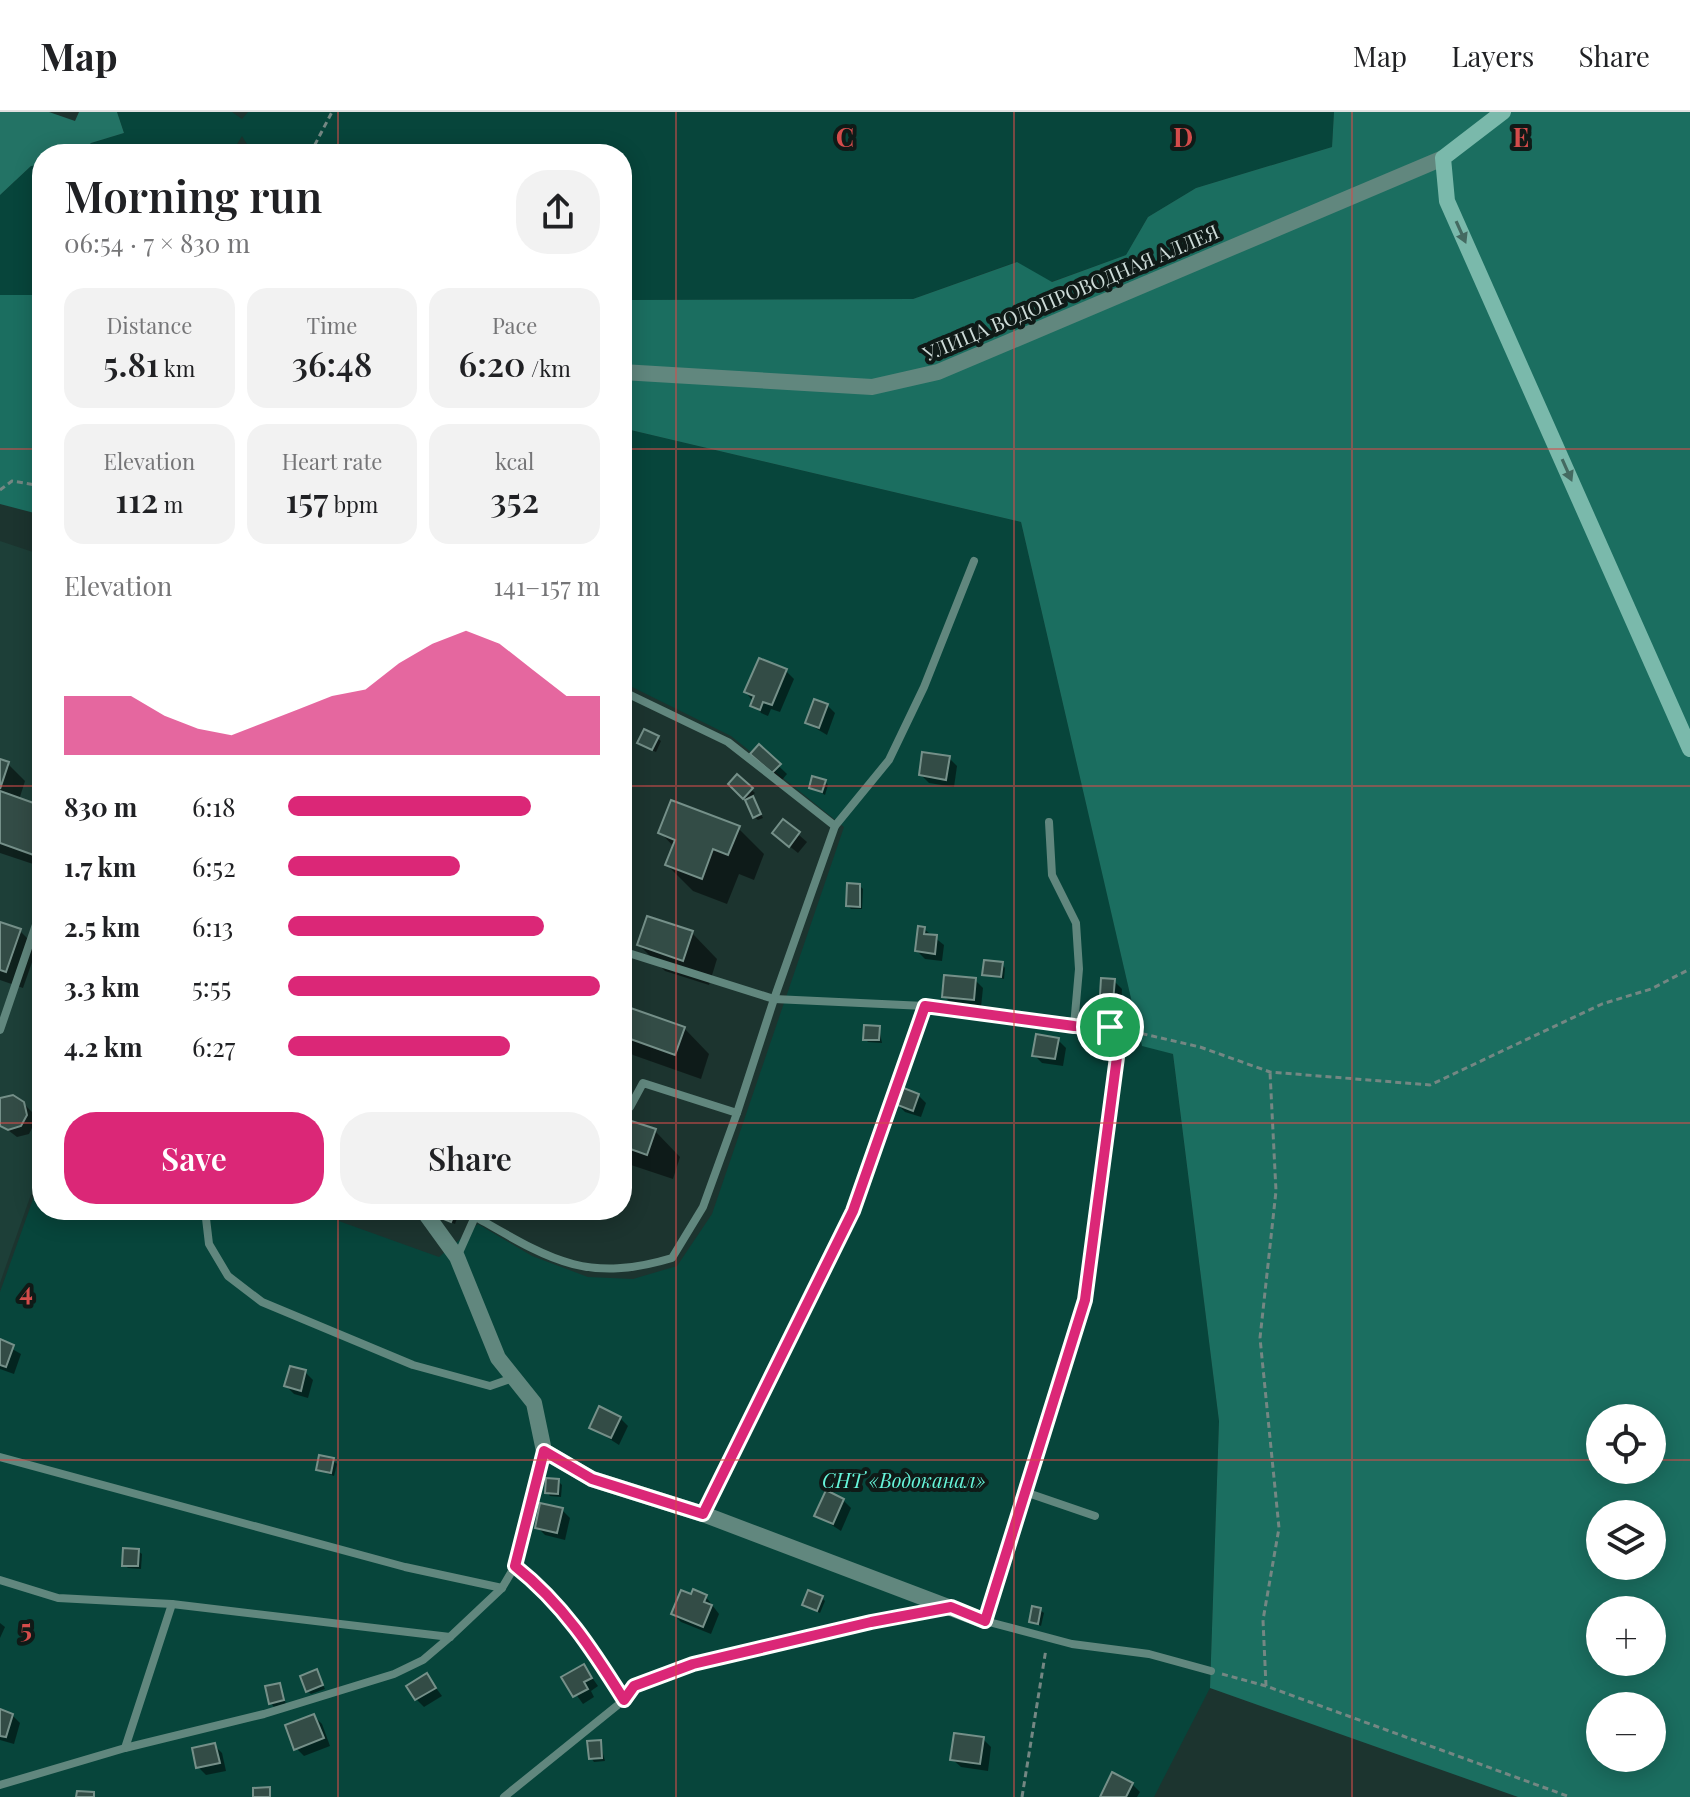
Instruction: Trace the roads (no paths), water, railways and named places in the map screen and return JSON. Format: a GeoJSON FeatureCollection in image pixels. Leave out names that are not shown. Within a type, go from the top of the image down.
{"type":"FeatureCollection","features":[{"type":"Feature","properties":{"kind":"street","name":"УЛИЦА ВОДОПРОВОДНАЯ АЛЛЕЯ"},"geometry":{"type":"LineString","coordinates":[[632,373],[872,387],[938,372],[1443,158],[1503,112]]}},
{"type":"Feature","properties":{"kind":"street"},"geometry":{"type":"LineString","coordinates":[[1443,158],[1447,201],[1690,749]]}},
{"type":"Feature","properties":{"kind":"street"},"geometry":{"type":"LineString","coordinates":[[430,1220],[457,1257],[498,1358],[534,1403],[544,1451],[592,1479],[703,1514],[985,1621]]}},
{"type":"Feature","properties":{"kind":"lane"},"geometry":{"type":"LineString","coordinates":[[488,1220],[537,1252],[592,1269],[632,1270],[672,1258],[703,1207],[835,826],[889,760],[924,687],[974,561]]}},
{"type":"Feature","properties":{"kind":"lane"},"geometry":{"type":"LineString","coordinates":[[632,696],[728,742],[835,826]]}},
{"type":"Feature","properties":{"kind":"lane"},"geometry":{"type":"LineString","coordinates":[[1049,822],[1052,875],[1076,923],[1079,969],[1074,1026]]}},
{"type":"Feature","properties":{"kind":"lane"},"geometry":{"type":"LineString","coordinates":[[0,1030],[32,936]]}},
{"type":"Feature","properties":{"kind":"lane"},"geometry":{"type":"LineString","coordinates":[[632,954],[774,999],[925,1006],[1074,1026],[1110,1027],[1117,1057],[1085,1300],[985,1621],[1048,1637],[1149,1654],[1211,1671]]}},
{"type":"Feature","properties":{"kind":"lane"},"geometry":{"type":"LineString","coordinates":[[703,1514],[853,1211],[925,1006]]}},
{"type":"Feature","properties":{"kind":"lane"},"geometry":{"type":"LineString","coordinates":[[632,1103],[643,1083],[737,1113]]}},
{"type":"Feature","properties":{"kind":"lane"},"geometry":{"type":"LineString","coordinates":[[206,1220],[209,1244],[228,1276],[262,1302],[413,1365],[490,1386],[513,1378]]}},
{"type":"Feature","properties":{"kind":"lane"},"geometry":{"type":"LineString","coordinates":[[457,1257],[474,1220]]}},
{"type":"Feature","properties":{"kind":"lane"},"geometry":{"type":"LineString","coordinates":[[0,1785],[125,1748],[264,1714],[394,1674],[423,1660],[502,1588],[515,1566],[544,1451]]}},
{"type":"Feature","properties":{"kind":"lane"},"geometry":{"type":"LineString","coordinates":[[0,1457],[405,1567],[502,1588]]}},
{"type":"Feature","properties":{"kind":"lane"},"geometry":{"type":"LineString","coordinates":[[1025,1492],[1095,1516]]}},
{"type":"Feature","properties":{"kind":"lane"},"geometry":{"type":"LineString","coordinates":[[515,1566],[547,1591],[579,1628],[624,1700]]}},
{"type":"Feature","properties":{"kind":"lane"},"geometry":{"type":"LineString","coordinates":[[0,1580],[58,1598],[172,1604],[450,1637]]}},
{"type":"Feature","properties":{"kind":"lane"},"geometry":{"type":"LineString","coordinates":[[125,1748],[172,1604]]}},
{"type":"Feature","properties":{"kind":"lane"},"geometry":{"type":"LineString","coordinates":[[504,1797],[624,1700],[634,1686],[693,1664],[871,1622],[951,1607]]}},
{"type":"Feature","properties":{"kind":"park label","name":"СНТ «Водоканал»"},"geometry":{"type":"Point","coordinates":[904,1481]}}]}
